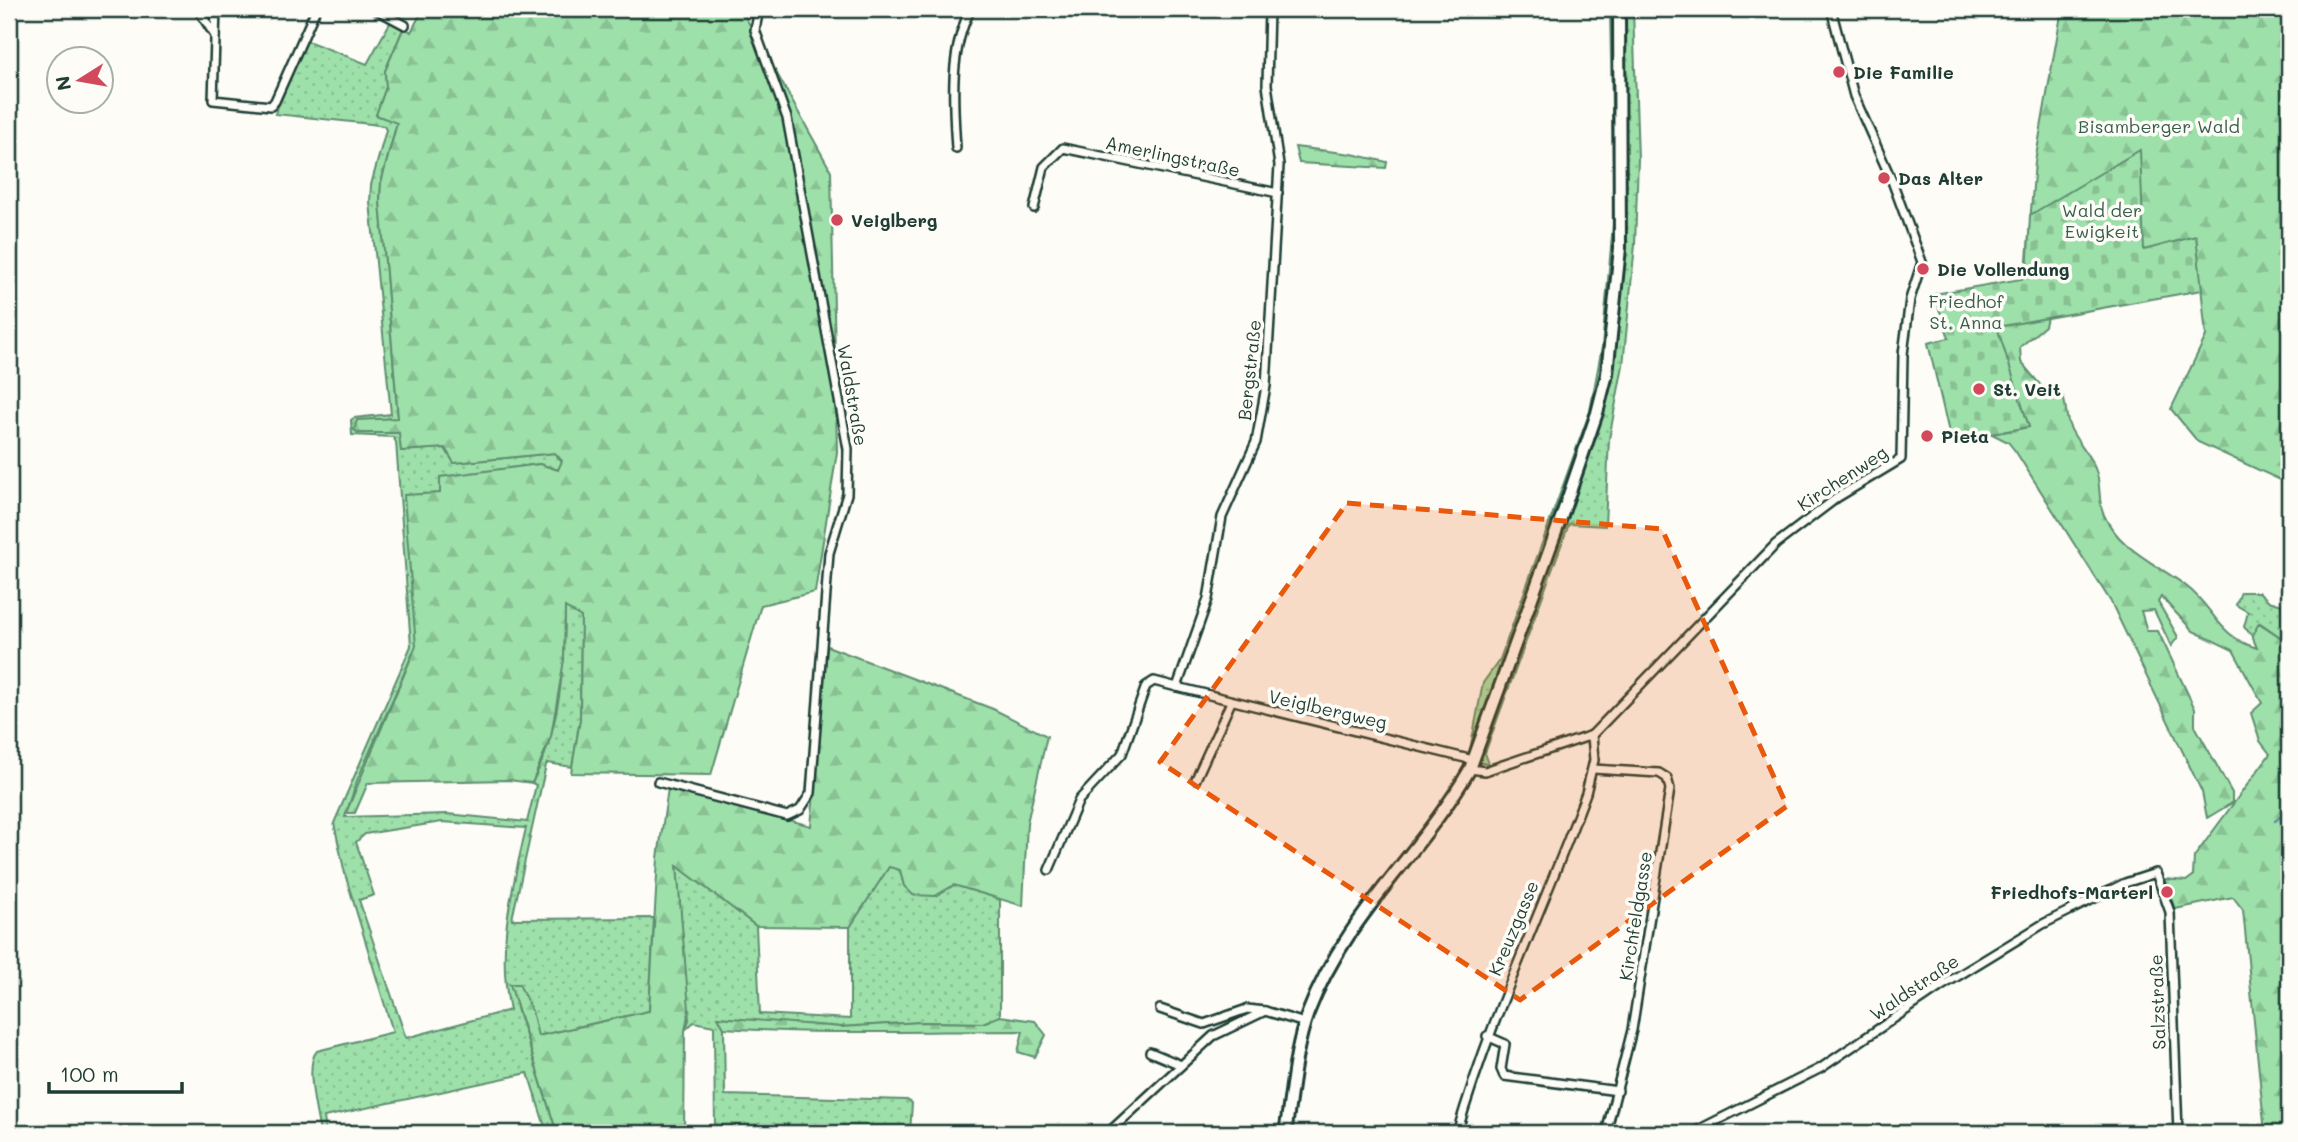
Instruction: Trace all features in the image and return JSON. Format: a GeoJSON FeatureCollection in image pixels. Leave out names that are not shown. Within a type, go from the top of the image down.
{"type":"FeatureCollection","features":[{"type":"Feature","properties":{"kind":"main road"},"geometry":{"type":"LineString","coordinates":[[1285,1133],[1305,1023],[1324,979],[1364,910],[1442,810],[1471,765],[1597,414],[1607,373],[1621,234],[1619,9]]}},
{"type":"Feature","properties":{"kind":"street"},"geometry":{"type":"LineString","coordinates":[[198,9],[216,36]]}},
{"type":"Feature","properties":{"kind":"street"},"geometry":{"type":"LineString","coordinates":[[215,9],[214,100],[271,106],[316,9]]}},
{"type":"Feature","properties":{"kind":"street"},"geometry":{"type":"LineString","coordinates":[[375,9],[405,25]]}},
{"type":"Feature","properties":{"kind":"street","name":"Waldstraße"},"geometry":{"type":"LineString","coordinates":[[658,782],[787,816],[800,810],[811,793],[829,553],[847,494],[848,449],[787,118],[755,30],[759,9]]}},
{"type":"Feature","properties":{"kind":"street"},"geometry":{"type":"LineString","coordinates":[[956,148],[953,102],[961,26],[971,9]]}},
{"type":"Feature","properties":{"kind":"street","name":"Bergstraße"},"geometry":{"type":"LineString","coordinates":[[1177,687],[1204,613],[1222,517],[1252,453],[1267,379],[1279,152],[1266,85],[1269,9]]}},
{"type":"Feature","properties":{"kind":"street","name":"Kirchenweg"},"geometry":{"type":"LineString","coordinates":[[1471,765],[1485,771],[1592,736],[1776,544],[1838,497],[1901,459],[1903,354],[1910,299],[1922,262],[1892,180],[1854,96],[1831,9]]}},
{"type":"Feature","properties":{"kind":"street","name":"Amerlingstraße"},"geometry":{"type":"LineString","coordinates":[[1034,208],[1044,167],[1063,148],[1278,193]]}},
{"type":"Feature","properties":{"kind":"street"},"geometry":{"type":"LineString","coordinates":[[1049,870],[1077,804],[1122,754],[1146,686],[1154,681],[1177,687]]}},
{"type":"Feature","properties":{"kind":"street","name":"Veiglbergweg"},"geometry":{"type":"LineString","coordinates":[[1177,687],[1471,765]]}},
{"type":"Feature","properties":{"kind":"street"},"geometry":{"type":"LineString","coordinates":[[1196,779],[1231,702]]}},
{"type":"Feature","properties":{"kind":"street","name":"Kreuzgasse"},"geometry":{"type":"LineString","coordinates":[[1457,1133],[1487,1036],[1580,810],[1593,769],[1592,736]]}},
{"type":"Feature","properties":{"kind":"street","name":"Kirchfeldgasse"},"geometry":{"type":"LineString","coordinates":[[1593,769],[1659,773],[1667,778],[1670,789],[1632,1030],[1606,1133]]}},
{"type":"Feature","properties":{"kind":"street","name":"Waldstraße"},"geometry":{"type":"LineString","coordinates":[[1692,1133],[1821,1068],[1940,987],[2043,924],[2125,883],[2156,873]]}},
{"type":"Feature","properties":{"kind":"street","name":"Salzstraße"},"geometry":{"type":"LineString","coordinates":[[2156,873],[2169,912],[2178,1133]]}},
{"type":"Feature","properties":{"kind":"street"},"geometry":{"type":"LineString","coordinates":[[1160,1009],[1204,1024],[1247,1009],[1265,1011],[1305,1023]]}},
{"type":"Feature","properties":{"kind":"street"},"geometry":{"type":"LineString","coordinates":[[1108,1133],[1223,1030],[1265,1011]]}},
{"type":"Feature","properties":{"kind":"street"},"geometry":{"type":"LineString","coordinates":[[1487,1036],[1505,1044],[1501,1069],[1504,1076],[1618,1091]]}},
{"type":"Feature","properties":{"kind":"street"},"geometry":{"type":"LineString","coordinates":[[1150,1052],[1181,1065]]}},
{"type":"Feature","properties":{"kind":"highlighted area"},"geometry":{"type":"Polygon","coordinates":[[[1347,503],[1662,529],[1787,806],[1520,1000],[1160,762],[1347,503]]]}},
{"type":"Feature","properties":{"kind":"green space"},"geometry":{"type":"Polygon","coordinates":[[[423,9],[741,9],[831,171],[837,452],[815,592],[761,605],[711,775],[571,773],[580,720],[581,617],[565,607],[564,660],[551,736],[532,783],[508,780],[368,783],[355,813],[346,813],[416,646],[404,495],[440,493],[440,477],[540,464],[558,470],[562,461],[555,453],[454,463],[445,448],[401,451],[399,433],[359,433],[354,430],[357,420],[398,418],[380,201],[381,183],[397,123],[376,115],[386,87],[385,71],[404,27],[411,32],[423,9]]]}},
{"type":"Feature","properties":{"kind":"green space"},"geometry":{"type":"Polygon","coordinates":[[[1610,9],[1633,9],[1638,159],[1635,245],[1623,365],[1609,439],[1605,526],[1569,524],[1485,753],[1489,764],[1463,760],[1470,750],[1483,683],[1500,659],[1590,411],[1602,347],[1614,213],[1610,9]]]}},
{"type":"Feature","properties":{"kind":"green space","name":"Bisamberger Wald"},"geometry":{"type":"Polygon","coordinates":[[[2062,9],[2289,9],[2289,484],[2198,442],[2171,409],[2206,336],[2196,236],[2025,284],[2035,162],[2062,9]]]}},
{"type":"Feature","properties":{"kind":"green space"},"geometry":{"type":"Polygon","coordinates":[[[391,21],[404,27],[385,71],[386,87],[376,115],[397,122],[381,183],[380,201],[398,419],[357,420],[400,433],[401,451],[445,448],[454,463],[555,453],[562,461],[559,470],[539,464],[440,478],[440,493],[416,613],[416,646],[357,781],[345,817],[447,814],[527,822],[536,785],[532,783],[549,741],[559,697],[565,606],[581,617],[580,720],[572,767],[548,763],[546,765],[512,919],[654,918],[649,1011],[537,1036],[532,1013],[517,1008],[557,1133],[547,1133],[528,1073],[324,1117],[326,1133],[320,1133],[314,1102],[311,1078],[313,1057],[317,1051],[393,1032],[345,874],[334,823],[411,646],[396,442],[393,437],[352,435],[351,420],[391,414],[370,202],[371,185],[386,130],[384,126],[371,124],[275,114],[305,40],[367,64],[391,21]],[[442,822],[365,834],[356,842],[374,895],[359,900],[406,1038],[510,1010],[506,987],[505,941],[511,896],[526,828],[442,822]]]}},
{"type":"Feature","properties":{"kind":"green space"},"geometry":{"type":"Polygon","coordinates":[[[1295,147],[1352,154],[1387,162],[1386,168],[1299,163],[1295,147]]]}},
{"type":"Feature","properties":{"kind":"green space"},"geometry":{"type":"Polygon","coordinates":[[[2140,150],[2144,250],[2196,236],[2202,290],[1997,327],[2029,427],[1951,441],[1928,343],[1949,338],[1934,294],[2027,278],[2030,215],[2140,150]]]}},
{"type":"Feature","properties":{"kind":"green space"},"geometry":{"type":"Polygon","coordinates":[[[2047,317],[2045,326],[2020,347],[2021,362],[2042,387],[2052,387],[2061,393],[2072,431],[2096,471],[2101,508],[2118,537],[2139,555],[2186,586],[2233,637],[2257,648],[2252,636],[2259,623],[2289,643],[2289,1133],[2265,1133],[2243,910],[2233,897],[2175,909],[2164,879],[2186,881],[2193,876],[2194,857],[2270,754],[2260,741],[2251,713],[2262,703],[2233,650],[2193,631],[2161,597],[2158,602],[2178,637],[2171,646],[2154,610],[2141,611],[2147,631],[2158,631],[2195,709],[2195,726],[2232,793],[2232,803],[2207,818],[2202,792],[2111,602],[2016,452],[2008,442],[1992,434],[2029,427],[1996,327],[2047,317]]]}},
{"type":"Feature","properties":{"kind":"green space"},"geometry":{"type":"Polygon","coordinates":[[[2241,592],[2259,592],[2269,601],[2289,607],[2289,643],[2260,623],[2252,636],[2244,627],[2248,612],[2236,605],[2241,592]]]}},
{"type":"Feature","properties":{"kind":"green space"},"geometry":{"type":"Polygon","coordinates":[[[827,646],[993,709],[1047,736],[1027,823],[1023,906],[954,885],[935,896],[913,895],[904,886],[900,870],[889,867],[850,927],[756,926],[677,866],[689,1009],[685,1031],[684,1133],[557,1133],[510,984],[519,984],[532,1011],[538,1036],[649,1011],[658,858],[668,788],[811,826],[827,646]]]}},
{"type":"Feature","properties":{"kind":"green space"},"geometry":{"type":"Polygon","coordinates":[[[677,865],[756,926],[760,1014],[850,1019],[850,927],[889,866],[900,870],[904,886],[935,896],[954,885],[1000,899],[1000,1016],[983,1023],[922,1022],[841,1027],[719,1018],[724,1028],[725,1095],[907,1100],[912,1103],[910,1133],[715,1133],[714,1026],[694,1022],[685,1030],[689,1020],[677,865]]]}},
{"type":"Feature","properties":{"kind":"green space"},"geometry":{"type":"Polygon","coordinates":[[[1000,1016],[1035,1021],[1046,1035],[1035,1057],[1018,1052],[1023,1031],[761,1030],[724,1028],[718,1017],[841,1027],[922,1022],[983,1023],[1000,1016]]]}},
{"type":"Feature","properties":{"kind":"waterway"},"geometry":{"type":"LineString","coordinates":[[2275,821],[2289,810]]}},
{"type":"Feature","properties":{"kind":"place","name":"Die Familie"},"geometry":{"type":"Point","coordinates":[1839,72]}},
{"type":"Feature","properties":{"kind":"place","name":"Das Alter"},"geometry":{"type":"Point","coordinates":[1884,178]}},
{"type":"Feature","properties":{"kind":"place","name":"Veiglberg"},"geometry":{"type":"Point","coordinates":[837,220]}},
{"type":"Feature","properties":{"kind":"place","name":"Die Vollendung"},"geometry":{"type":"Point","coordinates":[1923,269]}},
{"type":"Feature","properties":{"kind":"place","name":"St. Veit"},"geometry":{"type":"Point","coordinates":[1979,389]}},
{"type":"Feature","properties":{"kind":"place","name":"Pieta"},"geometry":{"type":"Point","coordinates":[1927,436]}},
{"type":"Feature","properties":{"kind":"place","name":"Friedhofs-Marterl"},"geometry":{"type":"Point","coordinates":[2167,892]}},
{"type":"Feature","properties":{"kind":"park label","name":"Wald der Ewigkeit"},"geometry":{"type":"Point","coordinates":[2102,220]}},
{"type":"Feature","properties":{"kind":"park label","name":"Friedhof St. Anna"},"geometry":{"type":"Point","coordinates":[1966,311]}}]}
